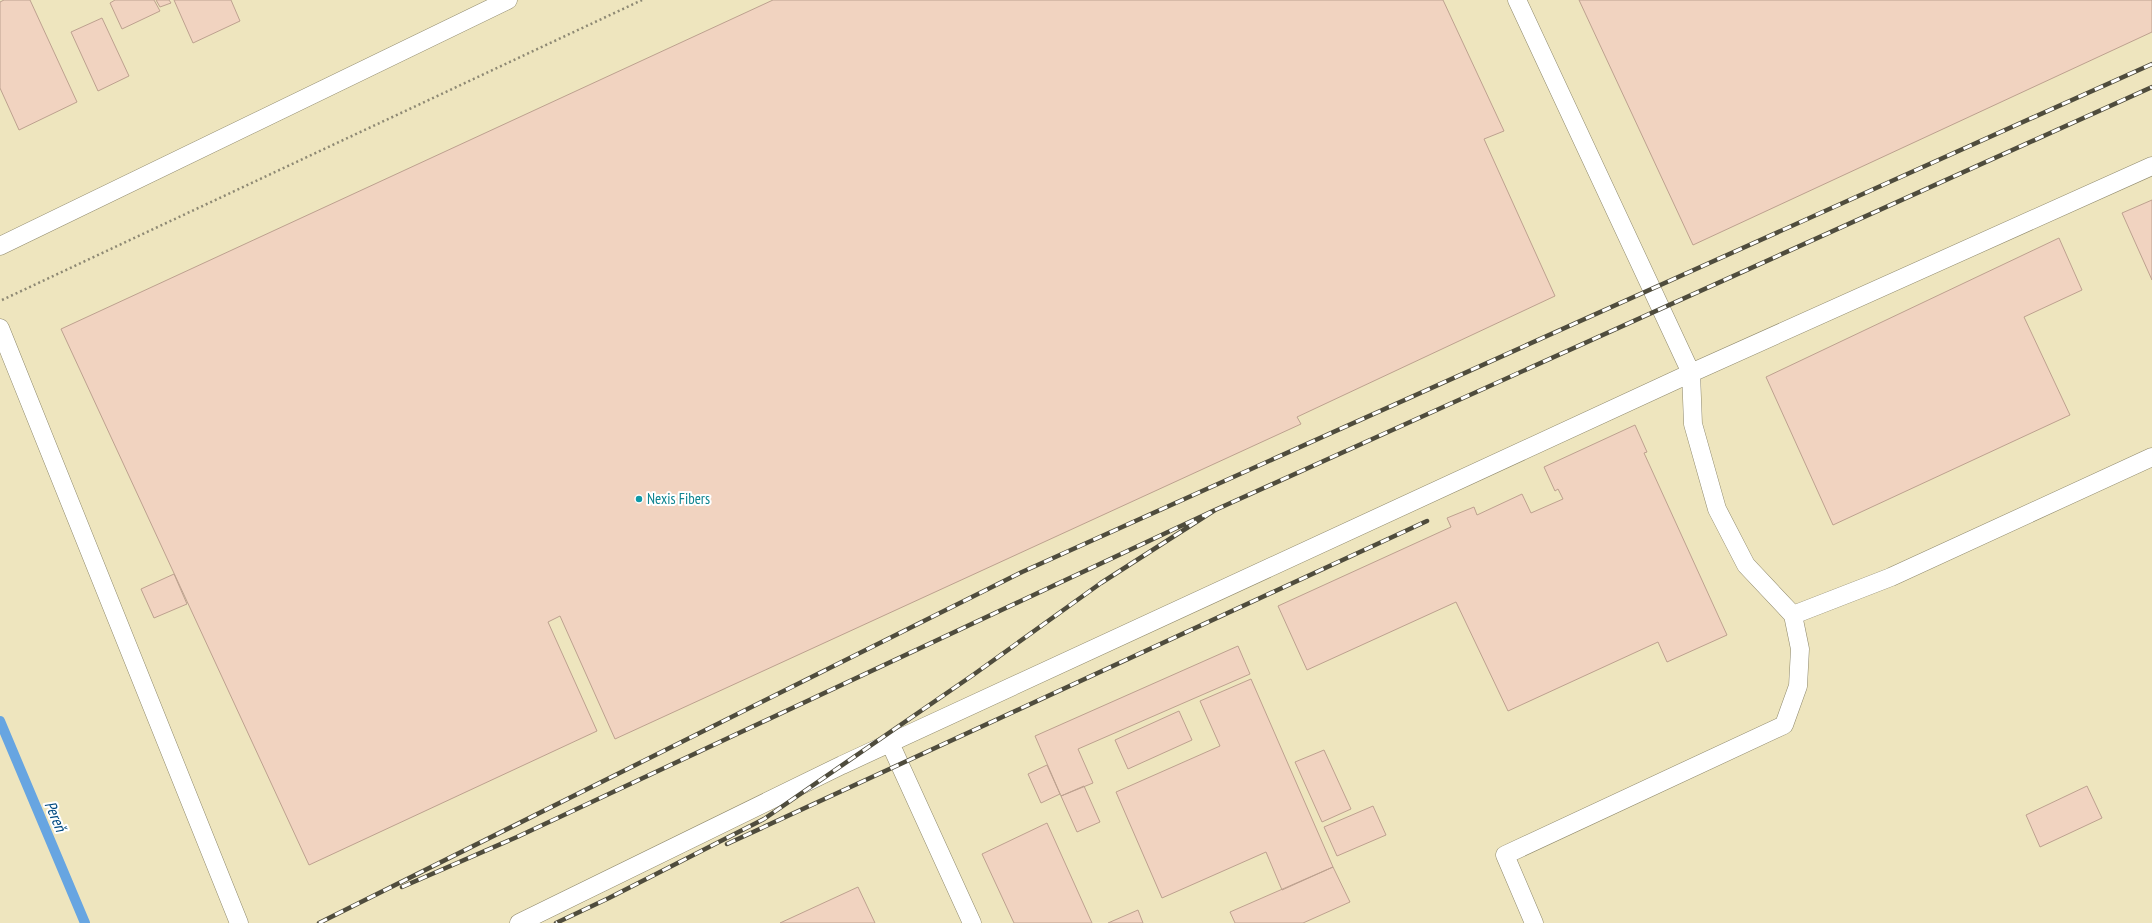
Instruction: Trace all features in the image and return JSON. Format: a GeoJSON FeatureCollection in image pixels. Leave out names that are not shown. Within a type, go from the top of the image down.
{"type":"FeatureCollection","features":[{"type":"Feature","properties":{"kind":"lane"},"geometry":{"type":"LineString","coordinates":[[0,246],[508,0]]}},
{"type":"Feature","properties":{"kind":"lane"},"geometry":{"type":"LineString","coordinates":[[1517,0],[1691,373],[1693,424],[1717,509],[1746,565],[1794,615],[1800,649],[1798,686],[1784,725],[1505,855],[1534,923]]}},
{"type":"Feature","properties":{"kind":"lane"},"geometry":{"type":"LineString","coordinates":[[519,923],[890,743],[1691,373],[2152,166]]}},
{"type":"Feature","properties":{"kind":"lane"},"geometry":{"type":"LineString","coordinates":[[0,328],[239,923]]}},
{"type":"Feature","properties":{"kind":"lane"},"geometry":{"type":"LineString","coordinates":[[1794,615],[1891,577],[2152,457]]}},
{"type":"Feature","properties":{"kind":"lane"},"geometry":{"type":"LineString","coordinates":[[890,743],[972,923]]}},
{"type":"Feature","properties":{"kind":"path"},"geometry":{"type":"LineString","coordinates":[[0,301],[642,0]]}},
{"type":"Feature","properties":{"kind":"shaded area"},"geometry":{"type":"Polygon","coordinates":[[[0,0],[2152,0],[2152,923],[0,923],[0,0]]]}},
{"type":"Feature","properties":{"kind":"building"},"geometry":{"type":"Polygon","coordinates":[[[4,0],[30,0],[77,102],[19,130],[0,88],[0,2],[4,0]]]}},
{"type":"Feature","properties":{"kind":"building"},"geometry":{"type":"Polygon","coordinates":[[[115,0],[154,0],[160,11],[122,29],[110,3],[115,0]]]}},
{"type":"Feature","properties":{"kind":"building"},"geometry":{"type":"Polygon","coordinates":[[[156,0],[169,0],[171,3],[160,7],[156,0]]]}},
{"type":"Feature","properties":{"kind":"building"},"geometry":{"type":"Polygon","coordinates":[[[174,0],[231,0],[240,21],[193,43],[174,0]]]}},
{"type":"Feature","properties":{"kind":"building","name":"Nexis Fibers"},"geometry":{"type":"Polygon","coordinates":[[[773,0],[1443,0],[1504,131],[1484,139],[1555,296],[1297,417],[1301,424],[615,739],[560,616],[548,622],[597,731],[309,865],[61,329],[773,0]]]}},
{"type":"Feature","properties":{"kind":"building"},"geometry":{"type":"Polygon","coordinates":[[[1579,0],[2152,0],[2152,32],[1693,245],[1579,0]]]}},
{"type":"Feature","properties":{"kind":"building"},"geometry":{"type":"Polygon","coordinates":[[[102,18],[129,76],[98,91],[71,32],[102,18]]]}},
{"type":"Feature","properties":{"kind":"building"},"geometry":{"type":"Polygon","coordinates":[[[2152,200],[2152,280],[2122,213],[2152,200]]]}},
{"type":"Feature","properties":{"kind":"building"},"geometry":{"type":"Polygon","coordinates":[[[2059,238],[2082,290],[2024,317],[2070,415],[1833,525],[1766,377],[2059,238]]]}},
{"type":"Feature","properties":{"kind":"building"},"geometry":{"type":"Polygon","coordinates":[[[1635,425],[1647,452],[1644,453],[1727,635],[1667,662],[1658,642],[1508,711],[1456,602],[1307,670],[1278,606],[1451,527],[1447,518],[1474,507],[1477,515],[1522,494],[1531,513],[1563,499],[1558,489],[1555,491],[1544,467],[1635,425]]]}},
{"type":"Feature","properties":{"kind":"building"},"geometry":{"type":"Polygon","coordinates":[[[174,574],[187,604],[154,618],[141,589],[174,574]]]}},
{"type":"Feature","properties":{"kind":"building"},"geometry":{"type":"Polygon","coordinates":[[[1238,646],[1250,674],[1078,749],[1093,783],[1061,796],[1035,736],[1238,646]]]}},
{"type":"Feature","properties":{"kind":"building"},"geometry":{"type":"Polygon","coordinates":[[[1251,679],[1333,867],[1282,890],[1266,852],[1162,898],[1116,792],[1220,746],[1200,701],[1251,679]]]}},
{"type":"Feature","properties":{"kind":"building"},"geometry":{"type":"Polygon","coordinates":[[[1179,711],[1192,740],[1128,769],[1115,740],[1179,711]]]}},
{"type":"Feature","properties":{"kind":"building"},"geometry":{"type":"Polygon","coordinates":[[[1324,750],[1351,809],[1322,822],[1295,762],[1324,750]]]}},
{"type":"Feature","properties":{"kind":"building"},"geometry":{"type":"Polygon","coordinates":[[[1047,765],[1060,794],[1041,803],[1028,774],[1047,765]]]}},
{"type":"Feature","properties":{"kind":"building"},"geometry":{"type":"Polygon","coordinates":[[[1084,786],[1100,822],[1077,832],[1061,796],[1084,786]]]}},
{"type":"Feature","properties":{"kind":"building"},"geometry":{"type":"Polygon","coordinates":[[[2087,786],[2102,818],[2040,847],[2026,815],[2087,786]]]}},
{"type":"Feature","properties":{"kind":"building"},"geometry":{"type":"Polygon","coordinates":[[[1373,806],[1386,835],[1337,856],[1324,827],[1373,806]]]}},
{"type":"Feature","properties":{"kind":"building"},"geometry":{"type":"Polygon","coordinates":[[[1047,823],[1092,923],[1014,923],[982,854],[1047,823]]]}},
{"type":"Feature","properties":{"kind":"building"},"geometry":{"type":"Polygon","coordinates":[[[1333,867],[1350,902],[1303,923],[1235,923],[1230,912],[1333,867]]]}},
{"type":"Feature","properties":{"kind":"building"},"geometry":{"type":"Polygon","coordinates":[[[858,887],[875,923],[780,923],[858,887]]]}},
{"type":"Feature","properties":{"kind":"building"},"geometry":{"type":"Polygon","coordinates":[[[1138,910],[1143,923],[1108,923],[1138,910]]]}},
{"type":"Feature","properties":{"kind":"waterway","name":"Pereň"},"geometry":{"type":"LineString","coordinates":[[0,721],[85,923]]}},
{"type":"Feature","properties":{"kind":"railway"},"geometry":{"type":"LineString","coordinates":[[319,923],[1022,572],[2152,64]]}},
{"type":"Feature","properties":{"kind":"railway"},"geometry":{"type":"LineString","coordinates":[[1215,510],[2152,87]]}},
{"type":"Feature","properties":{"kind":"railway"},"geometry":{"type":"LineString","coordinates":[[402,887],[517,837],[1215,510],[1101,583],[973,675],[764,819],[609,898],[556,923]]}},
{"type":"Feature","properties":{"kind":"railway"},"geometry":{"type":"LineString","coordinates":[[727,844],[1427,521]]}},
{"type":"Feature","properties":{"kind":"place","name":"Nexis Fibers"},"geometry":{"type":"Point","coordinates":[639,499]}}]}
